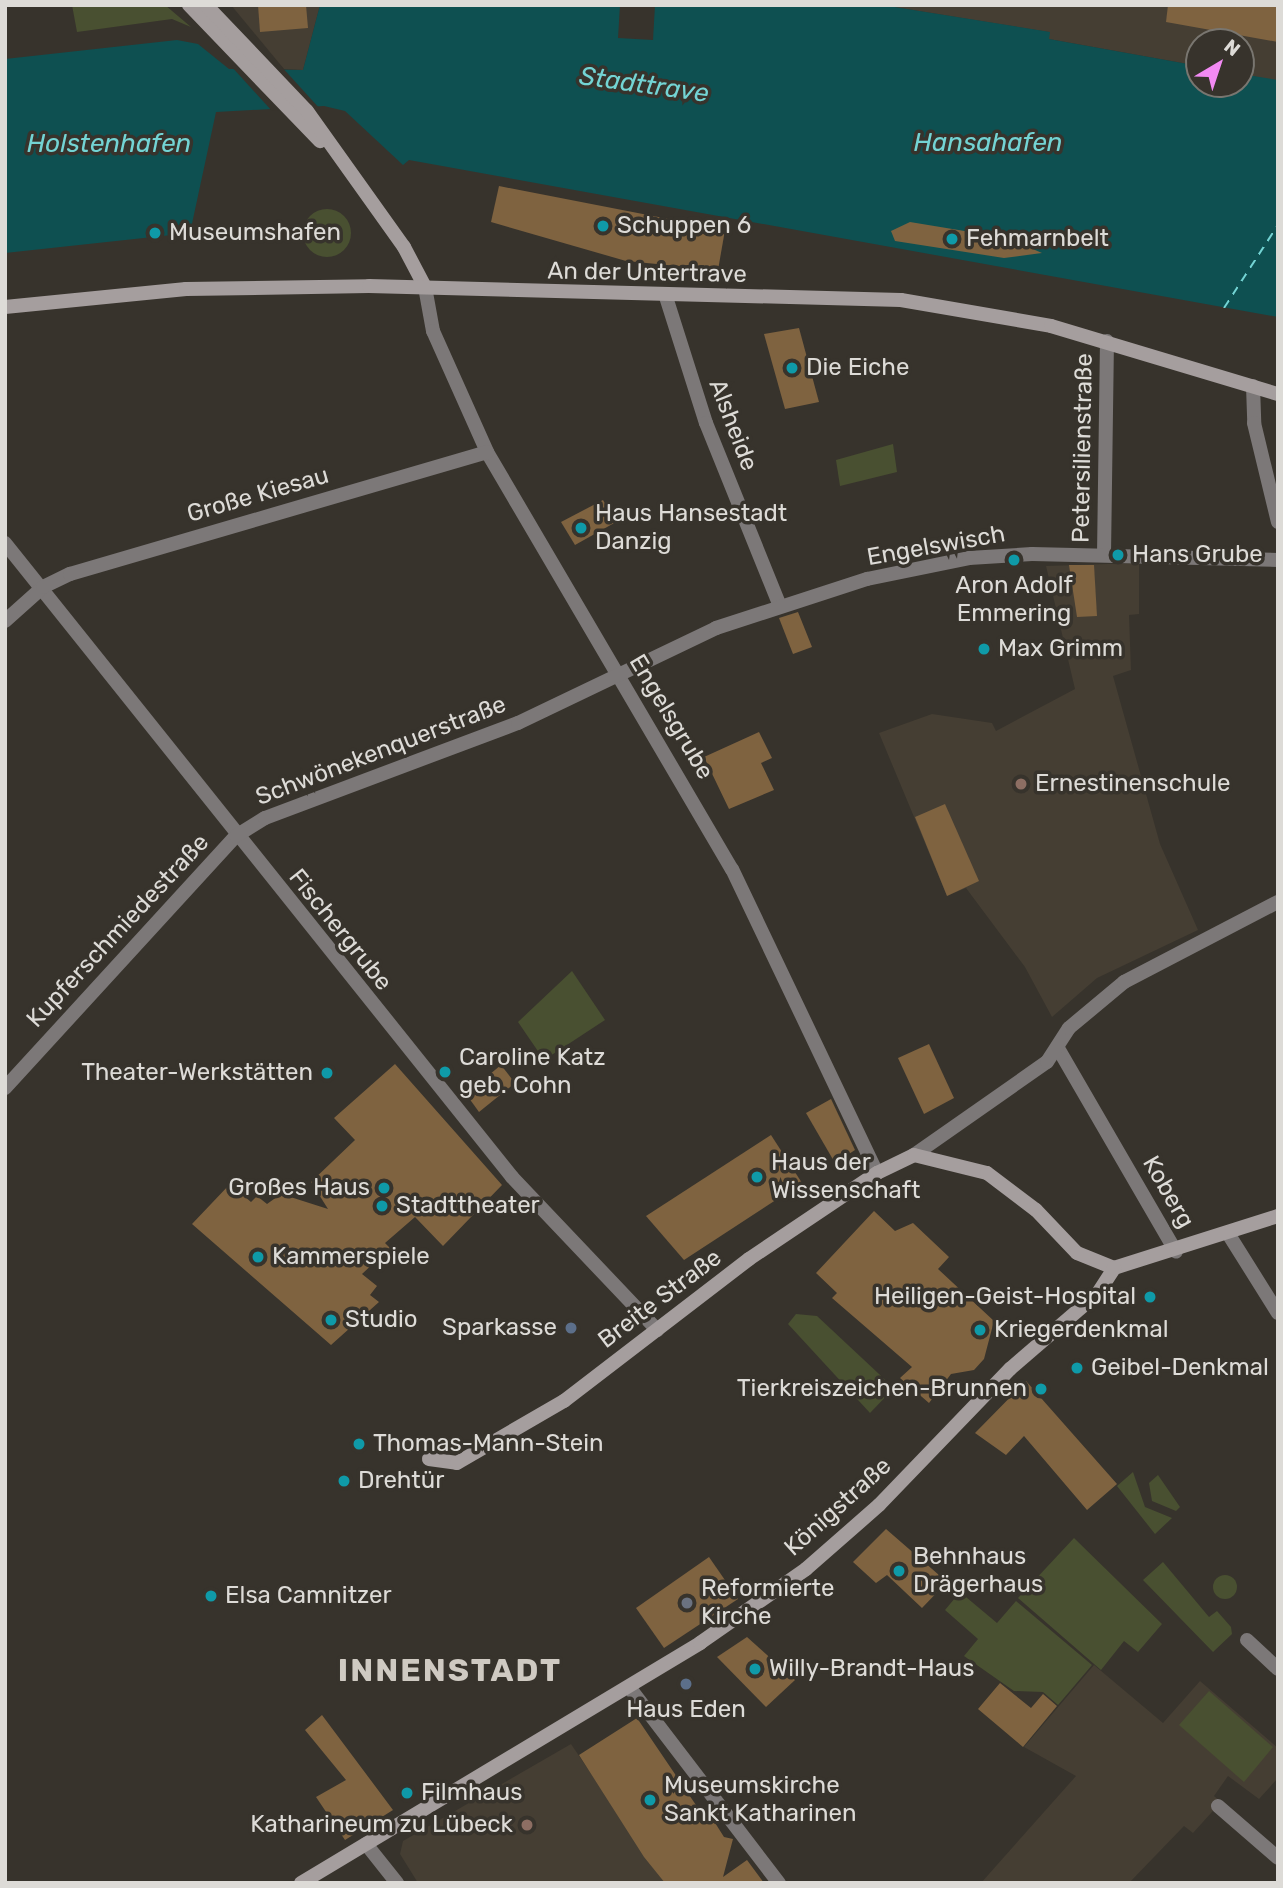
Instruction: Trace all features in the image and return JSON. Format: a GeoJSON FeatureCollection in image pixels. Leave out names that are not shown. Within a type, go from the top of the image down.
{"type":"FeatureCollection","features":[{"type":"Feature","properties":{"kind":"street"},"geometry":{"type":"LineString","coordinates":[[189,5],[290,112],[339,159]]}},
{"type":"Feature","properties":{"kind":"street"},"geometry":{"type":"LineString","coordinates":[[206,5],[307,111],[404,247],[425,287]]}},
{"type":"Feature","properties":{"kind":"street","name":"An der Untertrave"},"geometry":{"type":"LineString","coordinates":[[5,307],[186,289],[425,287],[666,297],[901,300],[1021,319],[1107,341],[1278,394]]}},
{"type":"Feature","properties":{"kind":"street","name":"Engelsgrube"},"geometry":{"type":"LineString","coordinates":[[425,287],[433,331],[487,452],[732,869],[877,1173]]}},
{"type":"Feature","properties":{"kind":"street","name":"Alsheide"},"geometry":{"type":"LineString","coordinates":[[666,297],[706,423],[780,606]]}},
{"type":"Feature","properties":{"kind":"street","name":"Petersilienstraße"},"geometry":{"type":"LineString","coordinates":[[1104,555],[1107,341]]}},
{"type":"Feature","properties":{"kind":"street"},"geometry":{"type":"LineString","coordinates":[[1253,386],[1254,423],[1278,522]]}},
{"type":"Feature","properties":{"kind":"street","name":"Große Kiesau"},"geometry":{"type":"LineString","coordinates":[[5,621],[43,587],[69,574],[487,452]]}},
{"type":"Feature","properties":{"kind":"street","name":"Fischergrube"},"geometry":{"type":"LineString","coordinates":[[5,543],[43,587],[236,836],[512,1177],[657,1330]]}},
{"type":"Feature","properties":{"kind":"street","name":"Engelswisch"},"geometry":{"type":"LineString","coordinates":[[618,674],[716,628],[780,606],[867,579],[969,558],[1104,555],[1278,559]]}},
{"type":"Feature","properties":{"kind":"street","name":"Schwönekenquerstraße"},"geometry":{"type":"LineString","coordinates":[[236,836],[265,818],[506,728],[618,674]]}},
{"type":"Feature","properties":{"kind":"street","name":"Kupferschmiedestraße"},"geometry":{"type":"LineString","coordinates":[[5,1088],[236,836]]}},
{"type":"Feature","properties":{"kind":"street"},"geometry":{"type":"LineString","coordinates":[[914,1155],[1059,1050],[1069,1028],[1124,982],[1278,902]]}},
{"type":"Feature","properties":{"kind":"street","name":"Koberg"},"geometry":{"type":"LineString","coordinates":[[1059,1050],[1176,1252],[1114,1268]]}},
{"type":"Feature","properties":{"kind":"street"},"geometry":{"type":"LineString","coordinates":[[914,1155],[987,1173],[1036,1210],[1077,1253],[1114,1268]]}},
{"type":"Feature","properties":{"kind":"street","name":"Breite Straße"},"geometry":{"type":"LineString","coordinates":[[429,1459],[457,1463],[564,1401],[749,1259],[877,1173],[914,1155]]}},
{"type":"Feature","properties":{"kind":"street"},"geometry":{"type":"LineString","coordinates":[[1176,1252],[1278,1216]]}},
{"type":"Feature","properties":{"kind":"street"},"geometry":{"type":"LineString","coordinates":[[1229,1235],[1278,1313]]}},
{"type":"Feature","properties":{"kind":"street","name":"Königstraße"},"geometry":{"type":"LineString","coordinates":[[301,1883],[629,1687],[770,1596],[843,1538],[1010,1369],[1098,1293],[1114,1268]]}},
{"type":"Feature","properties":{"kind":"street"},"geometry":{"type":"LineString","coordinates":[[1247,1640],[1278,1669]]}},
{"type":"Feature","properties":{"kind":"street"},"geometry":{"type":"LineString","coordinates":[[629,1687],[779,1883]]}},
{"type":"Feature","properties":{"kind":"street"},"geometry":{"type":"LineString","coordinates":[[1218,1806],[1278,1858]]}},
{"type":"Feature","properties":{"kind":"street"},"geometry":{"type":"LineString","coordinates":[[366,1844],[397,1883]]}},
{"type":"Feature","properties":{"kind":"shaded area"},"geometry":{"type":"Polygon","coordinates":[[[231,5],[320,5],[303,70],[284,69],[231,5]]]}},
{"type":"Feature","properties":{"kind":"shaded area"},"geometry":{"type":"Polygon","coordinates":[[[882,5],[1278,5],[1278,81],[1255,77],[1255,28],[1185,28],[1185,63],[1049,39],[1049,32],[882,5]]]}},
{"type":"Feature","properties":{"kind":"shaded area","name":"Ernestinenschule"},"geometry":{"type":"Polygon","coordinates":[[[1139,563],[1139,614],[1129,615],[1131,670],[1113,676],[1160,844],[1198,930],[1097,978],[1052,1017],[1025,967],[966,888],[947,896],[879,733],[932,714],[992,723],[996,731],[1075,689],[1046,566],[1139,563]]]}},
{"type":"Feature","properties":{"kind":"shaded area"},"geometry":{"type":"Polygon","coordinates":[[[1094,1665],[1163,1723],[1200,1681],[1278,1748],[1278,1778],[1259,1799],[1228,1776],[1214,1796],[1221,1802],[1193,1833],[1184,1826],[1129,1883],[981,1883],[1076,1776],[1024,1747],[1094,1665]]]}},
{"type":"Feature","properties":{"kind":"shaded area","name":"Katharineum zu Lübeck"},"geometry":{"type":"Polygon","coordinates":[[[571,1744],[665,1883],[418,1883],[400,1854],[403,1841],[571,1744]]]}},
{"type":"Feature","properties":{"kind":"green space"},"geometry":{"type":"Polygon","coordinates":[[[72,5],[165,5],[191,27],[172,19],[77,32],[72,5]]]}},
{"type":"Feature","properties":{"kind":"green space"},"geometry":{"type":"Polygon","coordinates":[[[327,209],[344,216],[351,233],[344,250],[327,257],[310,250],[303,233],[310,216],[327,209]]]}},
{"type":"Feature","properties":{"kind":"green space"},"geometry":{"type":"Polygon","coordinates":[[[893,444],[897,472],[840,486],[836,460],[893,444]]]}},
{"type":"Feature","properties":{"kind":"green space"},"geometry":{"type":"Polygon","coordinates":[[[572,971],[605,1020],[544,1060],[518,1022],[572,971]]]}},
{"type":"Feature","properties":{"kind":"green space"},"geometry":{"type":"Polygon","coordinates":[[[796,1314],[817,1316],[894,1388],[870,1413],[788,1324],[796,1314]]]}},
{"type":"Feature","properties":{"kind":"green space"},"geometry":{"type":"Polygon","coordinates":[[[1133,1472],[1145,1507],[1172,1518],[1155,1534],[1117,1486],[1133,1472]]]}},
{"type":"Feature","properties":{"kind":"green space"},"geometry":{"type":"Polygon","coordinates":[[[1158,1475],[1180,1507],[1176,1511],[1152,1501],[1149,1483],[1158,1475]]]}},
{"type":"Feature","properties":{"kind":"green space"},"geometry":{"type":"Polygon","coordinates":[[[1074,1538],[1162,1624],[1138,1652],[1124,1641],[1101,1670],[1018,1598],[1074,1538]]]}},
{"type":"Feature","properties":{"kind":"green space"},"geometry":{"type":"Polygon","coordinates":[[[1163,1562],[1209,1617],[1217,1611],[1231,1627],[1232,1634],[1213,1652],[1143,1580],[1163,1562]]]}},
{"type":"Feature","properties":{"kind":"green space"},"geometry":{"type":"Polygon","coordinates":[[[1225,1575],[1234,1578],[1237,1587],[1234,1596],[1225,1599],[1216,1596],[1213,1587],[1216,1578],[1225,1575]]]}},
{"type":"Feature","properties":{"kind":"green space"},"geometry":{"type":"Polygon","coordinates":[[[960,1592],[997,1623],[1016,1601],[1092,1665],[1058,1705],[1043,1692],[1014,1691],[964,1656],[978,1639],[945,1610],[960,1592]]]}},
{"type":"Feature","properties":{"kind":"green space"},"geometry":{"type":"Polygon","coordinates":[[[1209,1691],[1273,1747],[1244,1782],[1179,1725],[1209,1691]]]}},
{"type":"Feature","properties":{"kind":"water","name":"Hansahafen"},"geometry":{"type":"Polygon","coordinates":[[[320,5],[882,5],[1050,32],[1049,39],[1185,63],[1185,98],[1255,98],[1255,76],[1278,80],[1278,317],[409,160],[403,165],[345,111],[324,106],[216,112],[190,233],[5,253],[5,59],[177,40],[198,44],[229,69],[303,70],[320,5]]]}},
{"type":"Feature","properties":{"kind":"pier"},"geometry":{"type":"Polygon","coordinates":[[[620,5],[655,5],[653,40],[618,38],[620,5]]]}},
{"type":"Feature","properties":{"kind":"pier"},"geometry":{"type":"Polygon","coordinates":[[[280,65],[321,110],[272,111],[231,66],[280,65]]]}},
{"type":"Feature","properties":{"kind":"building"},"geometry":{"type":"Polygon","coordinates":[[[258,5],[306,5],[308,28],[260,32],[258,5]]]}},
{"type":"Feature","properties":{"kind":"building"},"geometry":{"type":"Polygon","coordinates":[[[1168,5],[1278,5],[1278,42],[1255,38],[1255,28],[1200,28],[1166,22],[1168,5]]]}},
{"type":"Feature","properties":{"kind":"building","name":"Schuppen 6"},"geometry":{"type":"Polygon","coordinates":[[[499,186],[725,230],[718,270],[626,261],[491,222],[499,186]]]}},
{"type":"Feature","properties":{"kind":"building","name":"Fehmarnbelt"},"geometry":{"type":"Polygon","coordinates":[[[910,222],[1007,238],[1042,253],[1004,258],[895,241],[891,231],[910,222]]]}},
{"type":"Feature","properties":{"kind":"building","name":"Die Eiche"},"geometry":{"type":"Polygon","coordinates":[[[799,328],[819,402],[785,409],[764,334],[799,328]]]}},
{"type":"Feature","properties":{"kind":"building","name":"Haus Hansestadt Danzig"},"geometry":{"type":"Polygon","coordinates":[[[603,500],[616,522],[575,545],[561,522],[603,500]]]}},
{"type":"Feature","properties":{"kind":"building"},"geometry":{"type":"Polygon","coordinates":[[[1069,565],[1094,565],[1097,616],[1077,617],[1069,565]]]}},
{"type":"Feature","properties":{"kind":"building"},"geometry":{"type":"Polygon","coordinates":[[[798,612],[812,647],[793,654],[779,618],[798,612]]]}},
{"type":"Feature","properties":{"kind":"building"},"geometry":{"type":"Polygon","coordinates":[[[759,732],[772,758],[761,763],[774,790],[729,809],[704,757],[759,732]]]}},
{"type":"Feature","properties":{"kind":"building"},"geometry":{"type":"Polygon","coordinates":[[[945,804],[979,881],[947,896],[915,817],[945,804]]]}},
{"type":"Feature","properties":{"kind":"building"},"geometry":{"type":"Polygon","coordinates":[[[929,1044],[954,1098],[924,1114],[898,1058],[929,1044]]]}},
{"type":"Feature","properties":{"kind":"building","name":"Stadttheater"},"geometry":{"type":"Polygon","coordinates":[[[395,1064],[502,1185],[443,1246],[415,1217],[385,1243],[390,1248],[362,1274],[377,1286],[370,1295],[379,1302],[331,1345],[192,1224],[230,1184],[251,1202],[257,1196],[267,1204],[281,1194],[328,1209],[311,1182],[355,1140],[334,1118],[395,1064]]]}},
{"type":"Feature","properties":{"kind":"building"},"geometry":{"type":"Polygon","coordinates":[[[501,1065],[515,1083],[479,1112],[466,1094],[501,1065]]]}},
{"type":"Feature","properties":{"kind":"building"},"geometry":{"type":"Polygon","coordinates":[[[831,1099],[855,1150],[835,1163],[806,1113],[831,1099]]]}},
{"type":"Feature","properties":{"kind":"building"},"geometry":{"type":"Polygon","coordinates":[[[771,1135],[802,1183],[684,1260],[646,1216],[771,1135]]]}},
{"type":"Feature","properties":{"kind":"building"},"geometry":{"type":"Polygon","coordinates":[[[874,1211],[895,1231],[913,1223],[949,1257],[938,1269],[994,1321],[984,1359],[974,1370],[951,1374],[929,1403],[900,1378],[912,1367],[832,1298],[837,1293],[816,1273],[874,1211]]]}},
{"type":"Feature","properties":{"kind":"building"},"geometry":{"type":"Polygon","coordinates":[[[1026,1381],[1117,1484],[1087,1510],[1024,1436],[1006,1455],[975,1433],[1026,1381]]]}},
{"type":"Feature","properties":{"kind":"building","name":"Behnhaus Drägerhaus"},"geometry":{"type":"Polygon","coordinates":[[[886,1529],[947,1582],[922,1608],[887,1575],[876,1583],[853,1562],[886,1529]]]}},
{"type":"Feature","properties":{"kind":"building","name":"Reformierte Kirche"},"geometry":{"type":"Polygon","coordinates":[[[709,1557],[738,1599],[664,1648],[636,1608],[709,1557]]]}},
{"type":"Feature","properties":{"kind":"building","name":"Willy-Brandt-Haus"},"geometry":{"type":"Polygon","coordinates":[[[747,1637],[795,1680],[766,1707],[717,1657],[747,1637]]]}},
{"type":"Feature","properties":{"kind":"building"},"geometry":{"type":"Polygon","coordinates":[[[1000,1683],[1031,1708],[1043,1694],[1057,1706],[1023,1747],[978,1709],[1000,1683]]]}},
{"type":"Feature","properties":{"kind":"building"},"geometry":{"type":"Polygon","coordinates":[[[322,1715],[393,1810],[345,1840],[316,1797],[346,1780],[305,1730],[322,1715]]]}},
{"type":"Feature","properties":{"kind":"building","name":"Museumskirche Sankt Katharinen"},"geometry":{"type":"Polygon","coordinates":[[[637,1718],[700,1811],[705,1807],[724,1837],[733,1839],[723,1877],[747,1860],[764,1883],[665,1883],[644,1857],[579,1755],[637,1718]]]}},
{"type":"Feature","properties":{"kind":"ferry route"},"geometry":{"type":"LineString","coordinates":[[1224,308],[1278,225]]}},
{"type":"Feature","properties":{"kind":"place","name":"Schuppen 6"},"geometry":{"type":"Point","coordinates":[603,226]}},
{"type":"Feature","properties":{"kind":"place","name":"Museumshafen"},"geometry":{"type":"Point","coordinates":[155,233]}},
{"type":"Feature","properties":{"kind":"place","name":"Fehmarnbelt"},"geometry":{"type":"Point","coordinates":[952,239]}},
{"type":"Feature","properties":{"kind":"place","name":"Die Eiche"},"geometry":{"type":"Point","coordinates":[792,368]}},
{"type":"Feature","properties":{"kind":"place","name":"Haus Hansestadt Danzig"},"geometry":{"type":"Point","coordinates":[581,528]}},
{"type":"Feature","properties":{"kind":"place","name":"Hans Grube"},"geometry":{"type":"Point","coordinates":[1118,555]}},
{"type":"Feature","properties":{"kind":"place","name":"Aron Adolf Emmering"},"geometry":{"type":"Point","coordinates":[1014,560]}},
{"type":"Feature","properties":{"kind":"place","name":"Max Grimm"},"geometry":{"type":"Point","coordinates":[984,649]}},
{"type":"Feature","properties":{"kind":"place","name":"Ernestinenschule"},"geometry":{"type":"Point","coordinates":[1021,784]}},
{"type":"Feature","properties":{"kind":"place","name":"Caroline Katz geb. Cohn"},"geometry":{"type":"Point","coordinates":[445,1072]}},
{"type":"Feature","properties":{"kind":"place","name":"Theater-Werkstätten"},"geometry":{"type":"Point","coordinates":[327,1073]}},
{"type":"Feature","properties":{"kind":"place","name":"Haus der Wissenschaft"},"geometry":{"type":"Point","coordinates":[757,1177]}},
{"type":"Feature","properties":{"kind":"place","name":"Großes Haus"},"geometry":{"type":"Point","coordinates":[384,1188]}},
{"type":"Feature","properties":{"kind":"place","name":"Stadttheater"},"geometry":{"type":"Point","coordinates":[382,1206]}},
{"type":"Feature","properties":{"kind":"place","name":"Kammerspiele"},"geometry":{"type":"Point","coordinates":[258,1257]}},
{"type":"Feature","properties":{"kind":"place","name":"Heiligen-Geist-Hospital"},"geometry":{"type":"Point","coordinates":[1150,1297]}},
{"type":"Feature","properties":{"kind":"place","name":"Studio"},"geometry":{"type":"Point","coordinates":[331,1320]}},
{"type":"Feature","properties":{"kind":"place","name":"Sparkasse"},"geometry":{"type":"Point","coordinates":[571,1328]}},
{"type":"Feature","properties":{"kind":"place","name":"Kriegerdenkmal"},"geometry":{"type":"Point","coordinates":[980,1330]}},
{"type":"Feature","properties":{"kind":"place","name":"Geibel-Denkmal"},"geometry":{"type":"Point","coordinates":[1077,1368]}},
{"type":"Feature","properties":{"kind":"place","name":"Tierkreiszeichen-Brunnen"},"geometry":{"type":"Point","coordinates":[1041,1389]}},
{"type":"Feature","properties":{"kind":"place","name":"Thomas-Mann-Stein"},"geometry":{"type":"Point","coordinates":[359,1444]}},
{"type":"Feature","properties":{"kind":"place","name":"Drehtür"},"geometry":{"type":"Point","coordinates":[344,1481]}},
{"type":"Feature","properties":{"kind":"place","name":"Behnhaus Drägerhaus"},"geometry":{"type":"Point","coordinates":[899,1571]}},
{"type":"Feature","properties":{"kind":"place","name":"Elsa Camnitzer"},"geometry":{"type":"Point","coordinates":[211,1596]}},
{"type":"Feature","properties":{"kind":"place","name":"Reformierte Kirche"},"geometry":{"type":"Point","coordinates":[687,1603]}},
{"type":"Feature","properties":{"kind":"place","name":"Willy-Brandt-Haus"},"geometry":{"type":"Point","coordinates":[755,1669]}},
{"type":"Feature","properties":{"kind":"place","name":"Haus Eden"},"geometry":{"type":"Point","coordinates":[686,1684]}},
{"type":"Feature","properties":{"kind":"place","name":"Filmhaus"},"geometry":{"type":"Point","coordinates":[407,1793]}},
{"type":"Feature","properties":{"kind":"place","name":"Museumskirche Sankt Katharinen"},"geometry":{"type":"Point","coordinates":[650,1800]}},
{"type":"Feature","properties":{"kind":"place","name":"Katharineum zu Lübeck"},"geometry":{"type":"Point","coordinates":[527,1825]}},
{"type":"Feature","properties":{"kind":"district","name":"INNENSTADT"},"geometry":{"type":"Point","coordinates":[450,1670]}},
{"type":"Feature","properties":{"kind":"water label","name":"Stadttrave"},"geometry":{"type":"Point","coordinates":[644,85]}},
{"type":"Feature","properties":{"kind":"water label","name":"Holstenhafen"},"geometry":{"type":"Point","coordinates":[109,144]}}]}
